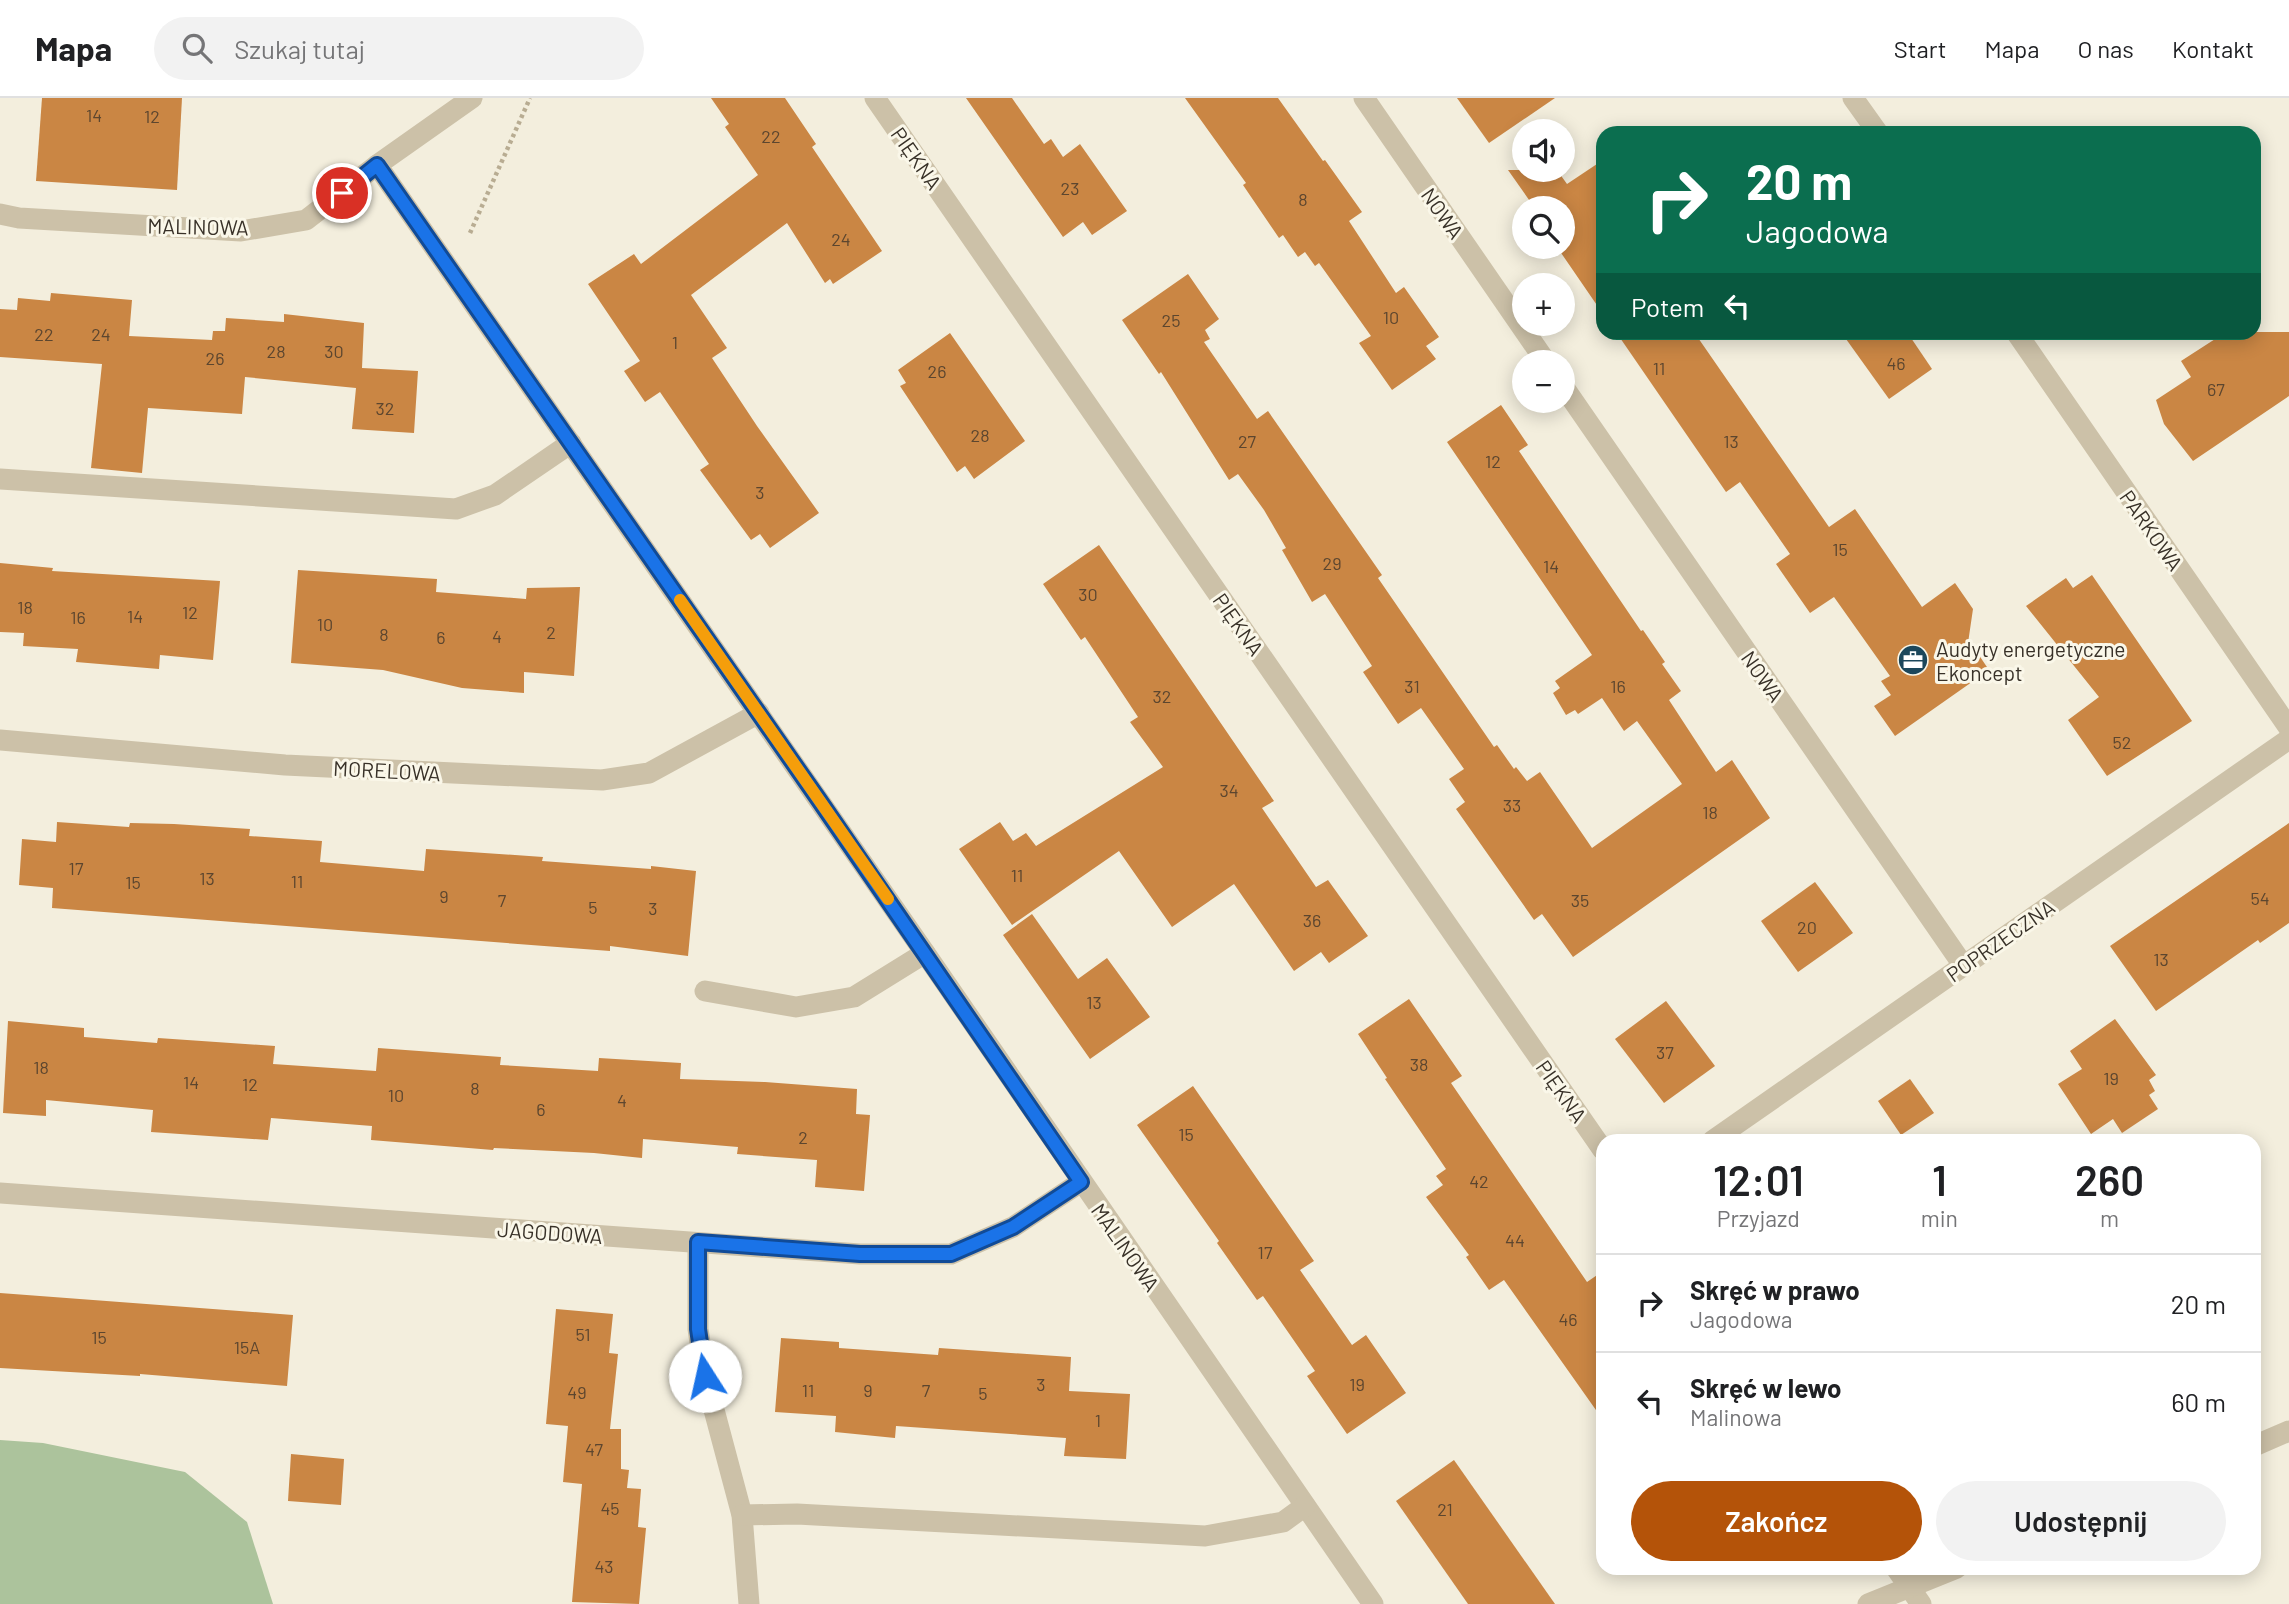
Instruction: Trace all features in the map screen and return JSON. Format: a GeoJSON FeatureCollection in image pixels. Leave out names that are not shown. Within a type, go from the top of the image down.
{"type":"FeatureCollection","features":[{"type":"Feature","properties":{"kind":"street","name":"MALINOWA"},"geometry":{"type":"LineString","coordinates":[[0,214],[19,218],[241,231],[306,220],[377,165],[472,98]]}},
{"type":"Feature","properties":{"kind":"street","name":"PIĘKNA"},"geometry":{"type":"LineString","coordinates":[[875,98],[1596,1140]]}},
{"type":"Feature","properties":{"kind":"street","name":"NOWA"},"geometry":{"type":"LineString","coordinates":[[1364,98],[1538,350]]}},
{"type":"Feature","properties":{"kind":"street"},"geometry":{"type":"LineString","coordinates":[[1853,98],[1873,126]]}},
{"type":"Feature","properties":{"kind":"street","name":"MALINOWA"},"geometry":{"type":"LineString","coordinates":[[377,165],[759,713],[1373,1604]]}},
{"type":"Feature","properties":{"kind":"street","name":"PARKOWA"},"geometry":{"type":"LineString","coordinates":[[2022,340],[2289,728]]}},
{"type":"Feature","properties":{"kind":"street","name":"NOWA"},"geometry":{"type":"LineString","coordinates":[[1575,403],[1963,965]]}},
{"type":"Feature","properties":{"kind":"street"},"geometry":{"type":"LineString","coordinates":[[0,479],[456,509],[495,495],[571,443]]}},
{"type":"Feature","properties":{"kind":"street","name":"MORELOWA"},"geometry":{"type":"LineString","coordinates":[[0,740],[285,765],[602,780],[649,774],[759,713]]}},
{"type":"Feature","properties":{"kind":"street","name":"POPRZECZNA"},"geometry":{"type":"LineString","coordinates":[[1722,1134],[2289,739]]}},
{"type":"Feature","properties":{"kind":"street"},"geometry":{"type":"LineString","coordinates":[[705,991],[796,1007],[854,997],[925,953]]}},
{"type":"Feature","properties":{"kind":"street","name":"JAGODOWA"},"geometry":{"type":"LineString","coordinates":[[0,1193],[860,1254],[951,1254],[1013,1227],[1081,1182]]}},
{"type":"Feature","properties":{"kind":"street"},"geometry":{"type":"LineString","coordinates":[[698,1242],[699,1341],[705,1376],[742,1515],[749,1604]]}},
{"type":"Feature","properties":{"kind":"street"},"geometry":{"type":"LineString","coordinates":[[2261,1443],[2289,1431]]}},
{"type":"Feature","properties":{"kind":"street"},"geometry":{"type":"LineString","coordinates":[[742,1515],[797,1514],[1205,1536],[1283,1522],[1305,1506]]}},
{"type":"Feature","properties":{"kind":"street"},"geometry":{"type":"LineString","coordinates":[[1901,1575],[1916,1596]]}},
{"type":"Feature","properties":{"kind":"street"},"geometry":{"type":"LineString","coordinates":[[1868,1604],[1916,1596],[1947,1575]]}},
{"type":"Feature","properties":{"kind":"path"},"geometry":{"type":"LineString","coordinates":[[453,272],[530,98]]}},
{"type":"Feature","properties":{"kind":"green space"},"geometry":{"type":"Polygon","coordinates":[[[0,1440],[43,1443],[185,1472],[247,1522],[273,1604],[0,1604],[0,1440]]]}},
{"type":"Feature","properties":{"kind":"building"},"geometry":{"type":"Polygon","coordinates":[[[42,98],[182,98],[177,190],[36,181],[42,98]]]}},
{"type":"Feature","properties":{"kind":"building"},"geometry":{"type":"Polygon","coordinates":[[[711,98],[785,98],[816,144],[812,147],[882,251],[833,284],[830,279],[825,283],[787,223],[691,295],[727,348],[712,358],[819,513],[770,548],[760,534],[751,540],[700,470],[709,464],[660,392],[645,402],[624,371],[640,361],[588,284],[634,254],[641,264],[758,175],[725,127],[729,124],[711,98]]]}},
{"type":"Feature","properties":{"kind":"building"},"geometry":{"type":"Polygon","coordinates":[[[966,98],[1012,98],[1044,144],[1051,139],[1063,157],[1080,144],[1127,211],[1092,235],[1083,222],[1063,237],[966,98]]]}},
{"type":"Feature","properties":{"kind":"building"},"geometry":{"type":"Polygon","coordinates":[[[1185,98],[1278,98],[1362,212],[1349,221],[1396,293],[1404,287],[1439,337],[1426,346],[1436,359],[1392,390],[1359,343],[1371,336],[1319,263],[1315,266],[1305,252],[1298,257],[1283,235],[1279,238],[1243,185],[1246,183],[1185,98]]]}},
{"type":"Feature","properties":{"kind":"building"},"geometry":{"type":"Polygon","coordinates":[[[1457,98],[1555,98],[1524,119],[1512,119],[1512,127],[1489,143],[1457,98]]]}},
{"type":"Feature","properties":{"kind":"building"},"geometry":{"type":"Polygon","coordinates":[[[1596,165],[1596,304],[1565,259],[1575,259],[1575,196],[1526,196],[1516,182],[1575,182],[1575,179],[1596,165]]]}},
{"type":"Feature","properties":{"kind":"building"},"geometry":{"type":"Polygon","coordinates":[[[1188,274],[1219,319],[1205,330],[1210,339],[1204,342],[1257,419],[1268,411],[1382,575],[1378,578],[1494,747],[1497,745],[1514,769],[1516,767],[1527,781],[1540,772],[1592,848],[1682,784],[1637,721],[1624,731],[1602,698],[1578,714],[1575,710],[1566,715],[1553,693],[1560,688],[1555,681],[1592,655],[1447,442],[1501,405],[1528,445],[1519,451],[1665,662],[1662,664],[1681,691],[1669,700],[1716,772],[1732,760],[1770,818],[1573,957],[1542,914],[1534,920],[1456,809],[1465,802],[1449,779],[1464,769],[1421,708],[1398,724],[1363,672],[1372,666],[1325,594],[1312,602],[1282,550],[1286,548],[1264,510],[1238,474],[1229,480],[1161,372],[1159,374],[1122,320],[1188,274]]]}},
{"type":"Feature","properties":{"kind":"building"},"geometry":{"type":"Polygon","coordinates":[[[51,293],[132,300],[129,336],[212,340],[213,331],[225,331],[226,318],[284,322],[284,314],[364,323],[362,368],[418,371],[414,433],[352,429],[356,388],[245,377],[242,414],[148,408],[142,473],[91,468],[102,364],[0,357],[0,309],[17,310],[18,298],[50,301],[51,293]]]}},
{"type":"Feature","properties":{"kind":"building"},"geometry":{"type":"Polygon","coordinates":[[[2261,332],[2289,332],[2289,396],[2193,461],[2164,424],[2156,400],[2191,377],[2181,361],[2214,340],[2261,340],[2261,332]]]}},
{"type":"Feature","properties":{"kind":"building"},"geometry":{"type":"Polygon","coordinates":[[[950,333],[1025,441],[974,479],[965,466],[957,472],[900,386],[906,383],[898,370],[950,333]]]}},
{"type":"Feature","properties":{"kind":"building"},"geometry":{"type":"Polygon","coordinates":[[[1622,340],[1700,340],[1829,527],[1855,509],[1922,607],[1955,583],[1973,609],[1968,643],[1970,642],[1989,670],[1895,736],[1874,706],[1891,695],[1881,681],[1890,676],[1834,597],[1810,613],[1776,564],[1790,554],[1740,482],[1726,492],[1622,340]]]}},
{"type":"Feature","properties":{"kind":"building"},"geometry":{"type":"Polygon","coordinates":[[[1847,340],[1912,340],[1932,369],[1889,399],[1847,340]]]}},
{"type":"Feature","properties":{"kind":"building"},"geometry":{"type":"Polygon","coordinates":[[[1099,545],[1274,801],[1262,808],[1316,887],[1328,880],[1368,936],[1329,963],[1321,952],[1294,971],[1234,884],[1172,927],[1119,851],[1012,925],[959,849],[1000,822],[1013,841],[1026,833],[1036,846],[1163,767],[1130,722],[1138,717],[1085,637],[1081,640],[1043,584],[1099,545]]]}},
{"type":"Feature","properties":{"kind":"building"},"geometry":{"type":"Polygon","coordinates":[[[0,563],[53,568],[52,571],[220,581],[213,660],[160,655],[159,669],[76,662],[78,649],[23,646],[24,633],[0,632],[0,563]]]}},
{"type":"Feature","properties":{"kind":"building"},"geometry":{"type":"Polygon","coordinates":[[[298,570],[437,579],[436,592],[526,599],[527,588],[580,587],[574,676],[524,672],[524,693],[462,688],[383,670],[291,663],[298,570]]]}},
{"type":"Feature","properties":{"kind":"building"},"geometry":{"type":"Polygon","coordinates":[[[2092,575],[2192,721],[2107,776],[2068,720],[2099,697],[2026,606],[2066,578],[2073,588],[2092,575]]]}},
{"type":"Feature","properties":{"kind":"building"},"geometry":{"type":"Polygon","coordinates":[[[57,822],[129,827],[130,823],[250,829],[249,836],[322,841],[320,862],[424,871],[426,849],[543,857],[542,861],[696,871],[688,956],[610,946],[610,951],[52,908],[53,888],[19,885],[22,839],[56,842],[57,822]]]}},
{"type":"Feature","properties":{"kind":"building"},"geometry":{"type":"Polygon","coordinates":[[[2289,823],[2289,923],[2260,943],[2258,940],[2156,1011],[2110,946],[2289,823]]]}},
{"type":"Feature","properties":{"kind":"building"},"geometry":{"type":"Polygon","coordinates":[[[1815,882],[1853,933],[1798,972],[1761,921],[1815,882]]]}},
{"type":"Feature","properties":{"kind":"building"},"geometry":{"type":"Polygon","coordinates":[[[1032,914],[1078,979],[1107,958],[1150,1017],[1090,1059],[1003,935],[1032,914]]]}},
{"type":"Feature","properties":{"kind":"building"},"geometry":{"type":"Polygon","coordinates":[[[1409,999],[1462,1076],[1451,1083],[1587,1282],[1596,1276],[1596,1410],[1504,1280],[1489,1290],[1466,1257],[1469,1255],[1426,1197],[1443,1185],[1436,1176],[1446,1169],[1358,1034],[1409,999]]]}},
{"type":"Feature","properties":{"kind":"building"},"geometry":{"type":"Polygon","coordinates":[[[1666,1001],[1715,1066],[1664,1103],[1615,1039],[1666,1001]]]}},
{"type":"Feature","properties":{"kind":"building"},"geometry":{"type":"Polygon","coordinates":[[[2115,1019],[2156,1075],[2149,1080],[2155,1091],[2149,1095],[2158,1109],[2122,1133],[2113,1119],[2091,1134],[2058,1084],[2082,1069],[2070,1051],[2115,1019]]]}},
{"type":"Feature","properties":{"kind":"building"},"geometry":{"type":"Polygon","coordinates":[[[8,1021],[84,1028],[84,1037],[157,1043],[158,1038],[275,1046],[273,1064],[376,1071],[378,1048],[501,1057],[500,1065],[598,1071],[599,1058],[681,1063],[680,1079],[857,1089],[856,1114],[870,1115],[864,1191],[815,1187],[817,1160],[737,1154],[738,1147],[643,1139],[642,1158],[371,1140],[372,1126],[271,1118],[268,1140],[151,1132],[153,1110],[46,1100],[46,1116],[3,1113],[8,1021]]]}},
{"type":"Feature","properties":{"kind":"building"},"geometry":{"type":"Polygon","coordinates":[[[1910,1079],[1934,1113],[1900,1134],[1878,1101],[1910,1079]]]}},
{"type":"Feature","properties":{"kind":"building"},"geometry":{"type":"Polygon","coordinates":[[[1193,1086],[1314,1261],[1300,1270],[1352,1345],[1366,1335],[1406,1393],[1347,1434],[1307,1376],[1315,1371],[1263,1296],[1257,1300],[1137,1125],[1193,1086]]]}},
{"type":"Feature","properties":{"kind":"building"},"geometry":{"type":"Polygon","coordinates":[[[0,1293],[293,1315],[287,1386],[140,1374],[0,1368],[0,1293]]]}},
{"type":"Feature","properties":{"kind":"building"},"geometry":{"type":"Polygon","coordinates":[[[556,1309],[613,1314],[609,1353],[618,1354],[610,1429],[621,1429],[621,1469],[629,1470],[627,1488],[641,1489],[638,1527],[646,1528],[639,1604],[572,1602],[582,1484],[563,1482],[568,1426],[546,1424],[556,1309]]]}},
{"type":"Feature","properties":{"kind":"building"},"geometry":{"type":"Polygon","coordinates":[[[781,1338],[839,1342],[839,1348],[938,1355],[939,1348],[1071,1357],[1069,1391],[1130,1394],[1126,1459],[1064,1456],[1066,1438],[896,1426],[895,1438],[835,1432],[836,1416],[775,1412],[781,1338]]]}},
{"type":"Feature","properties":{"kind":"building"},"geometry":{"type":"Polygon","coordinates":[[[291,1454],[344,1459],[341,1505],[288,1501],[291,1454]]]}},
{"type":"Feature","properties":{"kind":"building"},"geometry":{"type":"Polygon","coordinates":[[[1454,1460],[1555,1604],[1468,1604],[1396,1501],[1454,1460]]]}},
{"type":"Feature","properties":{"kind":"slow traffic"},"geometry":{"type":"LineString","coordinates":[[680,600],[888,899]]}},
{"type":"Feature","properties":{"kind":"place","name":"Audyty energetyczne Ekoncept"},"geometry":{"type":"Point","coordinates":[1913,660]}},
{"type":"Feature","properties":{"kind":"route"},"geometry":{"type":"LineString","coordinates":[[342,193],[377,165],[1081,1182],[1013,1227],[951,1254],[860,1254],[698,1242],[698,1329],[705,1376]]}}]}
